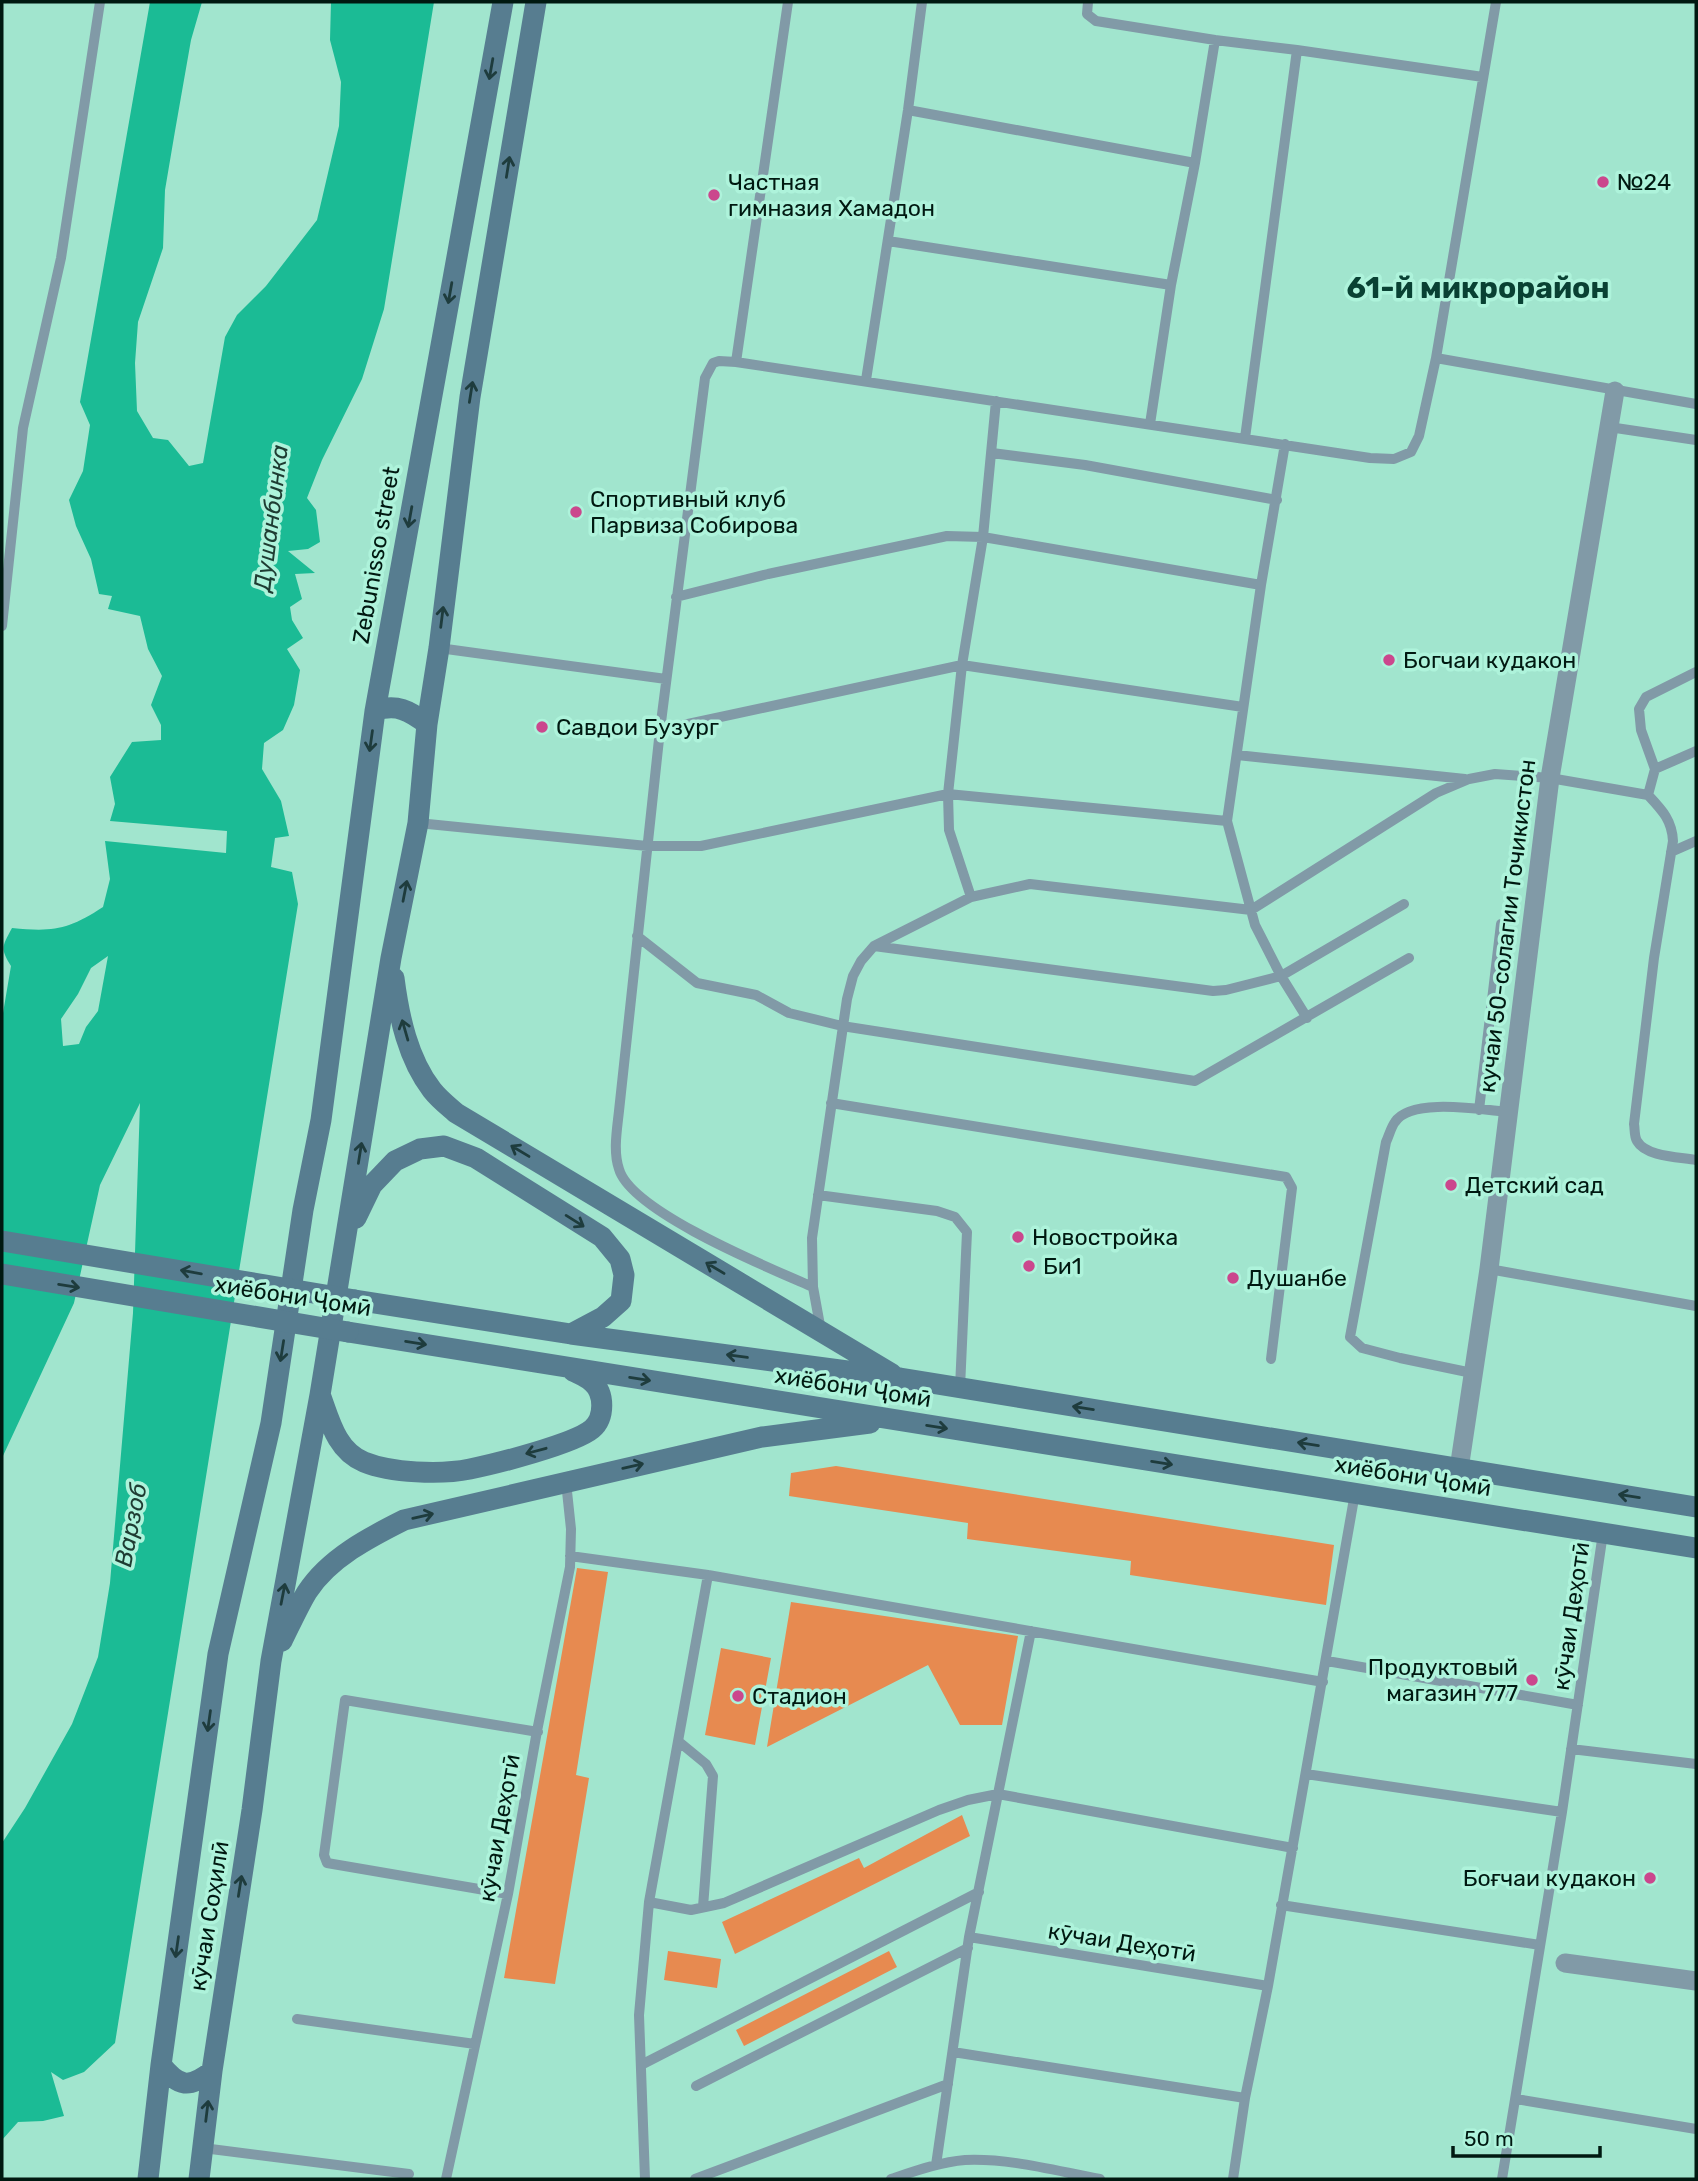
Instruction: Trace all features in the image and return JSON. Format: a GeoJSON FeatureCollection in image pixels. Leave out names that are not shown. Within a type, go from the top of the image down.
{"type":"FeatureCollection","features":[{"type":"Feature","properties":{"kind":"main road","name":"Zebunisso street"},"geometry":{"type":"LineString","coordinates":[[148,2179],[161,2065],[218,1654],[271,1423],[303,1210],[321,1120],[374,710],[503,2]]}},
{"type":"Feature","properties":{"kind":"main road","name":"кӯчаи Соҳилӣ"},"geometry":{"type":"LineString","coordinates":[[199,2179],[271,1661],[320,1395],[391,958],[418,823],[427,724],[470,397],[536,2]]}},
{"type":"Feature","properties":{"kind":"main road"},"geometry":{"type":"LineString","coordinates":[[374,710],[400,708],[427,724]]}},
{"type":"Feature","properties":{"kind":"main road"},"geometry":{"type":"LineString","coordinates":[[391,958],[397,1003],[413,1059],[433,1091],[456,1113],[900,1378]]}},
{"type":"Feature","properties":{"kind":"main road"},"geometry":{"type":"LineString","coordinates":[[346,1236],[372,1185],[395,1161],[420,1149],[444,1146],[476,1158],[602,1237],[620,1258],[624,1275],[621,1301],[603,1317],[571,1334]]}},
{"type":"Feature","properties":{"kind":"main road","name":"хиёбони Ҷомӣ"},"geometry":{"type":"LineString","coordinates":[[2,1241],[571,1334],[900,1378],[1696,1507]]}},
{"type":"Feature","properties":{"kind":"main road","name":"хиёбони Ҷомӣ"},"geometry":{"type":"LineString","coordinates":[[2,1275],[1696,1548]]}},
{"type":"Feature","properties":{"kind":"main road"},"geometry":{"type":"LineString","coordinates":[[320,1395],[334,1436],[363,1462],[424,1472],[468,1469],[572,1441],[593,1428],[601,1413],[601,1395],[593,1382],[568,1367]]}},
{"type":"Feature","properties":{"kind":"main road"},"geometry":{"type":"LineString","coordinates":[[271,1661],[308,1590],[360,1542],[404,1520],[762,1437],[894,1420]]}},
{"type":"Feature","properties":{"kind":"main road"},"geometry":{"type":"LineString","coordinates":[[161,2065],[172,2079],[186,2084],[198,2082],[212,2071]]}},
{"type":"Feature","properties":{"kind":"street","name":"кучаи 50-солагии Точикистон"},"geometry":{"type":"LineString","coordinates":[[1458,1469],[1489,1269],[1550,778],[1615,391]]}},
{"type":"Feature","properties":{"kind":"street"},"geometry":{"type":"LineString","coordinates":[[1565,1964],[1696,1981]]}},
{"type":"Feature","properties":{"kind":"lane"},"geometry":{"type":"LineString","coordinates":[[2,626],[23,428],[61,258],[100,2]]}},
{"type":"Feature","properties":{"kind":"lane"},"geometry":{"type":"LineString","coordinates":[[736,362],[788,2]]}},
{"type":"Feature","properties":{"kind":"lane"},"geometry":{"type":"LineString","coordinates":[[866,380],[922,2]]}},
{"type":"Feature","properties":{"kind":"lane"},"geometry":{"type":"LineString","coordinates":[[1088,2],[1087,14],[1096,21],[1483,77]]}},
{"type":"Feature","properties":{"kind":"lane"},"geometry":{"type":"LineString","coordinates":[[813,1287],[744,1256],[663,1214],[635,1192],[619,1172],[616,1153],[618,1111],[660,730],[705,378],[713,363],[736,362],[1370,458],[1394,459],[1410,452],[1419,436],[1436,358],[1496,2]]}},
{"type":"Feature","properties":{"kind":"lane"},"geometry":{"type":"LineString","coordinates":[[1150,424],[1171,285],[1215,40]]}},
{"type":"Feature","properties":{"kind":"lane"},"geometry":{"type":"LineString","coordinates":[[1245,438],[1297,50]]}},
{"type":"Feature","properties":{"kind":"lane"},"geometry":{"type":"LineString","coordinates":[[908,110],[1195,163]]}},
{"type":"Feature","properties":{"kind":"lane"},"geometry":{"type":"LineString","coordinates":[[888,241],[1171,285]]}},
{"type":"Feature","properties":{"kind":"lane"},"geometry":{"type":"LineString","coordinates":[[1436,358],[1696,404]]}},
{"type":"Feature","properties":{"kind":"lane"},"geometry":{"type":"LineString","coordinates":[[971,897],[949,830],[948,794],[962,666],[983,537],[996,401]]}},
{"type":"Feature","properties":{"kind":"lane"},"geometry":{"type":"LineString","coordinates":[[1609,427],[1696,440]]}},
{"type":"Feature","properties":{"kind":"lane"},"geometry":{"type":"LineString","coordinates":[[1285,444],[1261,585],[1227,821],[1255,925],[1281,976],[1307,1018]]}},
{"type":"Feature","properties":{"kind":"lane"},"geometry":{"type":"LineString","coordinates":[[992,453],[1085,466],[1277,500]]}},
{"type":"Feature","properties":{"kind":"lane"},"geometry":{"type":"LineString","coordinates":[[676,597],[947,536],[983,537],[1261,585]]}},
{"type":"Feature","properties":{"kind":"lane"},"geometry":{"type":"LineString","coordinates":[[439,648],[666,679]]}},
{"type":"Feature","properties":{"kind":"lane"},"geometry":{"type":"LineString","coordinates":[[660,730],[962,666],[1243,707]]}},
{"type":"Feature","properties":{"kind":"lane"},"geometry":{"type":"LineString","coordinates":[[1648,795],[1655,769],[1639,717],[1642,701],[1696,672]]}},
{"type":"Feature","properties":{"kind":"lane"},"geometry":{"type":"LineString","coordinates":[[1655,769],[1696,751]]}},
{"type":"Feature","properties":{"kind":"lane"},"geometry":{"type":"LineString","coordinates":[[1237,755],[1469,779]]}},
{"type":"Feature","properties":{"kind":"lane"},"geometry":{"type":"LineString","coordinates":[[821,1332],[813,1287],[812,1238],[842,1026],[853,976],[874,946],[971,897],[1030,884],[1251,910],[1436,793],[1469,779],[1495,774],[1550,778],[1648,795],[1667,815],[1672,828],[1671,852],[1654,958],[1634,1124],[1636,1139],[1643,1147],[1669,1156],[1696,1160]]}},
{"type":"Feature","properties":{"kind":"lane"},"geometry":{"type":"LineString","coordinates":[[418,823],[647,846],[701,846],[948,794],[1227,821]]}},
{"type":"Feature","properties":{"kind":"lane"},"geometry":{"type":"LineString","coordinates":[[1671,852],[1696,841]]}},
{"type":"Feature","properties":{"kind":"lane"},"geometry":{"type":"LineString","coordinates":[[874,946],[1213,991],[1226,990],[1281,976],[1404,904]]}},
{"type":"Feature","properties":{"kind":"lane"},"geometry":{"type":"LineString","coordinates":[[1479,1110],[1501,924]]}},
{"type":"Feature","properties":{"kind":"lane"},"geometry":{"type":"LineString","coordinates":[[637,936],[697,982],[756,995],[789,1013],[842,1026],[1195,1081],[1409,958]]}},
{"type":"Feature","properties":{"kind":"lane"},"geometry":{"type":"LineString","coordinates":[[831,1103],[1286,1177],[1293,1188],[1271,1359]]}},
{"type":"Feature","properties":{"kind":"lane"},"geometry":{"type":"LineString","coordinates":[[1472,1373],[1400,1359],[1362,1348],[1350,1337],[1386,1142],[1396,1119],[1418,1108],[1509,1112]]}},
{"type":"Feature","properties":{"kind":"lane"},"geometry":{"type":"LineString","coordinates":[[818,1195],[937,1211],[956,1217],[967,1232],[960,1388]]}},
{"type":"Feature","properties":{"kind":"lane"},"geometry":{"type":"LineString","coordinates":[[1489,1269],[1696,1306]]}},
{"type":"Feature","properties":{"kind":"lane","name":"кӯчаи Деҳотӣ"},"geometry":{"type":"LineString","coordinates":[[446,2179],[508,1894],[570,1556],[571,1529],[566,1482]]}},
{"type":"Feature","properties":{"kind":"lane"},"geometry":{"type":"LineString","coordinates":[[1233,2179],[1245,2098],[1268,1986],[1355,1493]]}},
{"type":"Feature","properties":{"kind":"lane","name":"кӯчаи Деҳотӣ"},"geometry":{"type":"LineString","coordinates":[[1502,2179],[1562,1812],[1603,1533]]}},
{"type":"Feature","properties":{"kind":"lane"},"geometry":{"type":"LineString","coordinates":[[570,1556],[708,1575],[1323,1682]]}},
{"type":"Feature","properties":{"kind":"lane"},"geometry":{"type":"LineString","coordinates":[[645,2179],[639,2015],[649,1902],[708,1575]]}},
{"type":"Feature","properties":{"kind":"lane"},"geometry":{"type":"LineString","coordinates":[[936,2165],[969,1937],[1031,1631]]}},
{"type":"Feature","properties":{"kind":"lane","name":"кӯчаи Деҳотӣ"},"geometry":{"type":"LineString","coordinates":[[1327,1661],[1578,1706]]}},
{"type":"Feature","properties":{"kind":"lane"},"geometry":{"type":"LineString","coordinates":[[508,1894],[327,1863],[324,1855],[345,1700],[538,1732]]}},
{"type":"Feature","properties":{"kind":"lane"},"geometry":{"type":"LineString","coordinates":[[678,1741],[706,1764],[713,1776],[703,1907]]}},
{"type":"Feature","properties":{"kind":"lane"},"geometry":{"type":"LineString","coordinates":[[1571,1749],[1696,1764]]}},
{"type":"Feature","properties":{"kind":"lane"},"geometry":{"type":"LineString","coordinates":[[1306,1774],[1562,1812]]}},
{"type":"Feature","properties":{"kind":"lane"},"geometry":{"type":"LineString","coordinates":[[649,1902],[679,1909],[724,1903],[939,1810],[998,1794],[1293,1848]]}},
{"type":"Feature","properties":{"kind":"lane"},"geometry":{"type":"LineString","coordinates":[[641,2065],[979,1892]]}},
{"type":"Feature","properties":{"kind":"lane"},"geometry":{"type":"LineString","coordinates":[[1281,1905],[1540,1945]]}},
{"type":"Feature","properties":{"kind":"lane","name":"кӯчаи Деҳотӣ"},"geometry":{"type":"LineString","coordinates":[[969,1937],[1268,1986]]}},
{"type":"Feature","properties":{"kind":"lane"},"geometry":{"type":"LineString","coordinates":[[696,2086],[968,1948]]}},
{"type":"Feature","properties":{"kind":"lane"},"geometry":{"type":"LineString","coordinates":[[297,2020],[475,2044]]}},
{"type":"Feature","properties":{"kind":"lane"},"geometry":{"type":"LineString","coordinates":[[953,2052],[1245,2098]]}},
{"type":"Feature","properties":{"kind":"lane"},"geometry":{"type":"LineString","coordinates":[[695,2179],[948,2084]]}},
{"type":"Feature","properties":{"kind":"lane"},"geometry":{"type":"LineString","coordinates":[[1516,2099],[1696,2129]]}},
{"type":"Feature","properties":{"kind":"lane"},"geometry":{"type":"LineString","coordinates":[[202,2148],[409,2174]]}},
{"type":"Feature","properties":{"kind":"lane"},"geometry":{"type":"LineString","coordinates":[[891,2179],[963,2160],[995,2161],[1100,2179]]}},
{"type":"Feature","properties":{"kind":"shaded area"},"geometry":{"type":"Polygon","coordinates":[[[836,1466],[1334,1545],[1326,1605],[1130,1575],[1131,1561],[967,1539],[968,1523],[789,1496],[791,1473],[836,1466]]]}},
{"type":"Feature","properties":{"kind":"shaded area"},"geometry":{"type":"Polygon","coordinates":[[[577,1568],[608,1572],[576,1775],[589,1778],[555,1984],[504,1978],[577,1568]]]}},
{"type":"Feature","properties":{"kind":"shaded area"},"geometry":{"type":"Polygon","coordinates":[[[791,1602],[1018,1636],[1002,1725],[960,1725],[928,1665],[767,1747],[791,1602]]]}},
{"type":"Feature","properties":{"kind":"shaded area","name":"Стадион"},"geometry":{"type":"Polygon","coordinates":[[[721,1648],[771,1658],[755,1745],[705,1735],[721,1648]]]}},
{"type":"Feature","properties":{"kind":"shaded area"},"geometry":{"type":"Polygon","coordinates":[[[962,1815],[970,1836],[735,1954],[722,1922],[859,1858],[864,1868],[962,1815]]]}},
{"type":"Feature","properties":{"kind":"shaded area"},"geometry":{"type":"Polygon","coordinates":[[[668,1951],[721,1959],[717,1988],[664,1980],[668,1951]]]}},
{"type":"Feature","properties":{"kind":"shaded area"},"geometry":{"type":"Polygon","coordinates":[[[889,1951],[897,1967],[744,2046],[736,2030],[889,1951]]]}},
{"type":"Feature","properties":{"kind":"water"},"geometry":{"type":"Polygon","coordinates":[[[150,2],[202,2],[191,40],[165,190],[163,248],[138,322],[135,363],[137,411],[153,438],[168,440],[189,466],[203,463],[225,337],[237,315],[266,286],[317,220],[339,126],[341,82],[330,40],[331,2],[434,2],[384,309],[362,379],[322,460],[307,498],[316,510],[320,542],[308,549],[288,551],[315,573],[295,574],[302,599],[290,607],[292,620],[303,638],[287,649],[300,670],[294,705],[283,730],[264,743],[262,769],[281,801],[289,836],[275,838],[271,867],[292,872],[298,904],[115,2043],[84,2072],[63,2080],[51,2072],[64,2116],[43,2121],[18,2122],[2,2140],[2,1843],[72,1724],[98,1657],[110,1583],[133,1313],[140,1103],[100,1185],[74,1303],[2,1458],[2,1019],[11,966],[4,947],[12,928],[60,928],[80,921],[103,907],[110,879],[105,841],[226,853],[227,831],[110,821],[115,804],[110,777],[132,742],[161,740],[161,725],[151,705],[162,676],[148,649],[140,616],[108,609],[112,596],[99,594],[91,559],[76,526],[69,500],[83,471],[90,425],[80,402],[150,2]],[[108,956],[91,968],[61,1019],[63,1046],[79,1044],[86,1027],[98,1011],[108,956]]]}},
{"type":"Feature","properties":{"kind":"place","name":"№24"},"geometry":{"type":"Point","coordinates":[1603,182]}},
{"type":"Feature","properties":{"kind":"place","name":"Частная гимназия Хамадон"},"geometry":{"type":"Point","coordinates":[714,195]}},
{"type":"Feature","properties":{"kind":"place","name":"Спортивный клуб Парвиза Собирова"},"geometry":{"type":"Point","coordinates":[576,512]}},
{"type":"Feature","properties":{"kind":"place","name":"Богчаи кудакон"},"geometry":{"type":"Point","coordinates":[1389,660]}},
{"type":"Feature","properties":{"kind":"place","name":"Савдои Бузург"},"geometry":{"type":"Point","coordinates":[542,727]}},
{"type":"Feature","properties":{"kind":"place","name":"Детский сад"},"geometry":{"type":"Point","coordinates":[1451,1185]}},
{"type":"Feature","properties":{"kind":"place","name":"Новостройка"},"geometry":{"type":"Point","coordinates":[1018,1237]}},
{"type":"Feature","properties":{"kind":"place","name":"Би1"},"geometry":{"type":"Point","coordinates":[1029,1266]}},
{"type":"Feature","properties":{"kind":"place","name":"Душанбе"},"geometry":{"type":"Point","coordinates":[1233,1278]}},
{"type":"Feature","properties":{"kind":"place","name":"Продуктовый магазин 777"},"geometry":{"type":"Point","coordinates":[1532,1680]}},
{"type":"Feature","properties":{"kind":"place","name":"Стадион"},"geometry":{"type":"Point","coordinates":[738,1696]}},
{"type":"Feature","properties":{"kind":"place","name":"Боғчаи кудакон"},"geometry":{"type":"Point","coordinates":[1650,1878]}},
{"type":"Feature","properties":{"kind":"district","name":"61-й микрорайон"},"geometry":{"type":"Point","coordinates":[1478,288]}},
{"type":"Feature","properties":{"kind":"water label","name":"Душанбинка"},"geometry":{"type":"Point","coordinates":[271,518]}},
{"type":"Feature","properties":{"kind":"water label","name":"Варзоб"},"geometry":{"type":"Point","coordinates":[131,1525]}}]}
